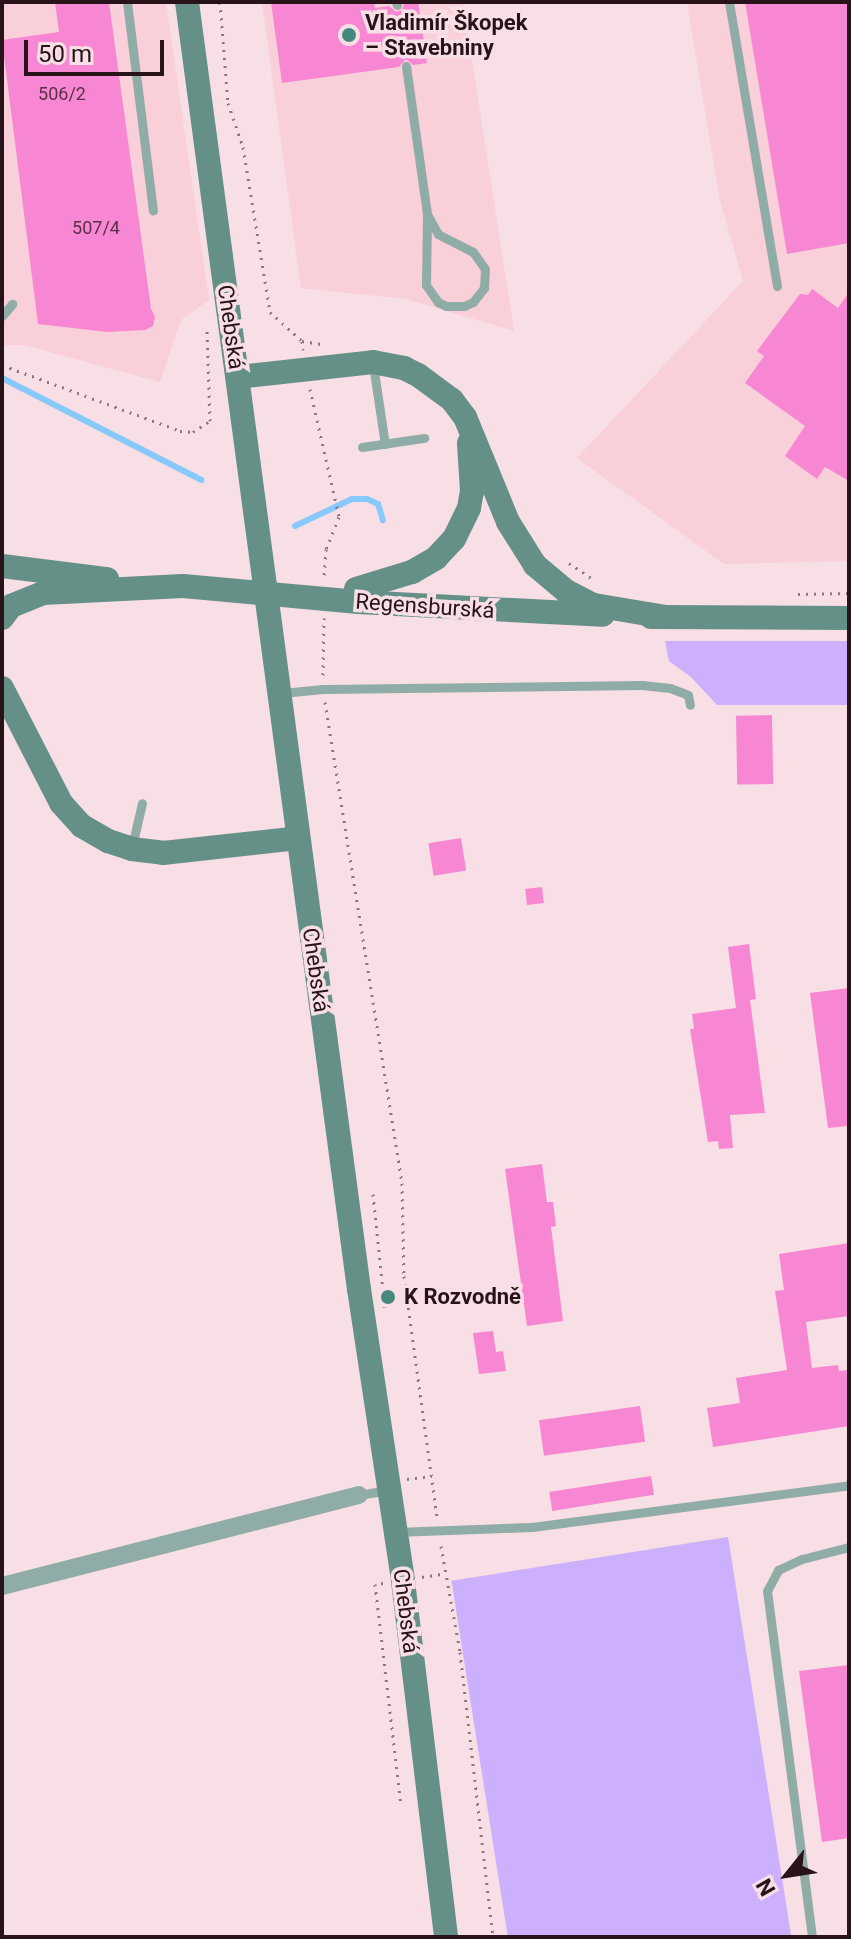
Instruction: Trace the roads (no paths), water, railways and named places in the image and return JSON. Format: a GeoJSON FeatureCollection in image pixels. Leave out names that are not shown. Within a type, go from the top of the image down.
{"type":"FeatureCollection","features":[{"type":"Feature","properties":{"kind":"main road","name":"Chebská"},"geometry":{"type":"LineString","coordinates":[[187,2],[298,838],[395,1532],[446,1937]]}},
{"type":"Feature","properties":{"kind":"main road"},"geometry":{"type":"LineString","coordinates":[[238,377],[373,362],[404,368],[452,400],[475,438],[514,533],[535,565],[566,591],[594,605],[666,617]]}},
{"type":"Feature","properties":{"kind":"main road"},"geometry":{"type":"LineString","coordinates":[[2,618],[11,606],[43,593],[183,586],[319,600],[357,595],[412,572],[436,558],[454,539],[464,521],[472,491],[472,456],[452,400]]}},
{"type":"Feature","properties":{"kind":"main road"},"geometry":{"type":"LineString","coordinates":[[2,566],[149,586]]}},
{"type":"Feature","properties":{"kind":"main road","name":"Regensburská"},"geometry":{"type":"LineString","coordinates":[[357,595],[429,608],[666,617],[849,618]]}},
{"type":"Feature","properties":{"kind":"main road"},"geometry":{"type":"LineString","coordinates":[[2,672],[6,694],[61,803],[95,835],[132,849],[177,852],[298,838]]}},
{"type":"Feature","properties":{"kind":"street"},"geometry":{"type":"LineString","coordinates":[[2,1586],[359,1495]]}},
{"type":"Feature","properties":{"kind":"lane"},"geometry":{"type":"LineString","coordinates":[[127,2],[153,210]]}},
{"type":"Feature","properties":{"kind":"lane"},"geometry":{"type":"LineString","coordinates":[[729,2],[777,286]]}},
{"type":"Feature","properties":{"kind":"lane"},"geometry":{"type":"LineString","coordinates":[[406,66],[427,214],[426,285],[438,302],[446,306],[464,306],[473,302],[484,288],[485,269],[473,252],[438,234],[427,214]]}},
{"type":"Feature","properties":{"kind":"lane"},"geometry":{"type":"LineString","coordinates":[[2,316],[12,304]]}},
{"type":"Feature","properties":{"kind":"lane"},"geometry":{"type":"LineString","coordinates":[[373,362],[385,444]]}},
{"type":"Feature","properties":{"kind":"lane"},"geometry":{"type":"LineString","coordinates":[[362,447],[424,438]]}},
{"type":"Feature","properties":{"kind":"lane"},"geometry":{"type":"LineString","coordinates":[[279,693],[323,689],[642,685],[670,688],[688,695],[690,705]]}},
{"type":"Feature","properties":{"kind":"lane"},"geometry":{"type":"LineString","coordinates":[[132,849],[142,803]]}},
{"type":"Feature","properties":{"kind":"lane"},"geometry":{"type":"LineString","coordinates":[[395,1532],[532,1527],[849,1485]]}},
{"type":"Feature","properties":{"kind":"lane"},"geometry":{"type":"LineString","coordinates":[[359,1495],[388,1490]]}},
{"type":"Feature","properties":{"kind":"lane"},"geometry":{"type":"LineString","coordinates":[[812,1937],[767,1591],[778,1570],[802,1559],[849,1547]]}},
{"type":"Feature","properties":{"kind":"waterway"},"geometry":{"type":"LineString","coordinates":[[2,378],[201,480]]}},
{"type":"Feature","properties":{"kind":"waterway"},"geometry":{"type":"LineString","coordinates":[[295,526],[352,499],[367,499],[378,504],[383,520]]}},
{"type":"Feature","properties":{"kind":"place","name":"Vladimír Škopek – Stavebniny"},"geometry":{"type":"Point","coordinates":[349,35]}},
{"type":"Feature","properties":{"kind":"place","name":"K Rozvodně"},"geometry":{"type":"Point","coordinates":[388,1297]}}]}
